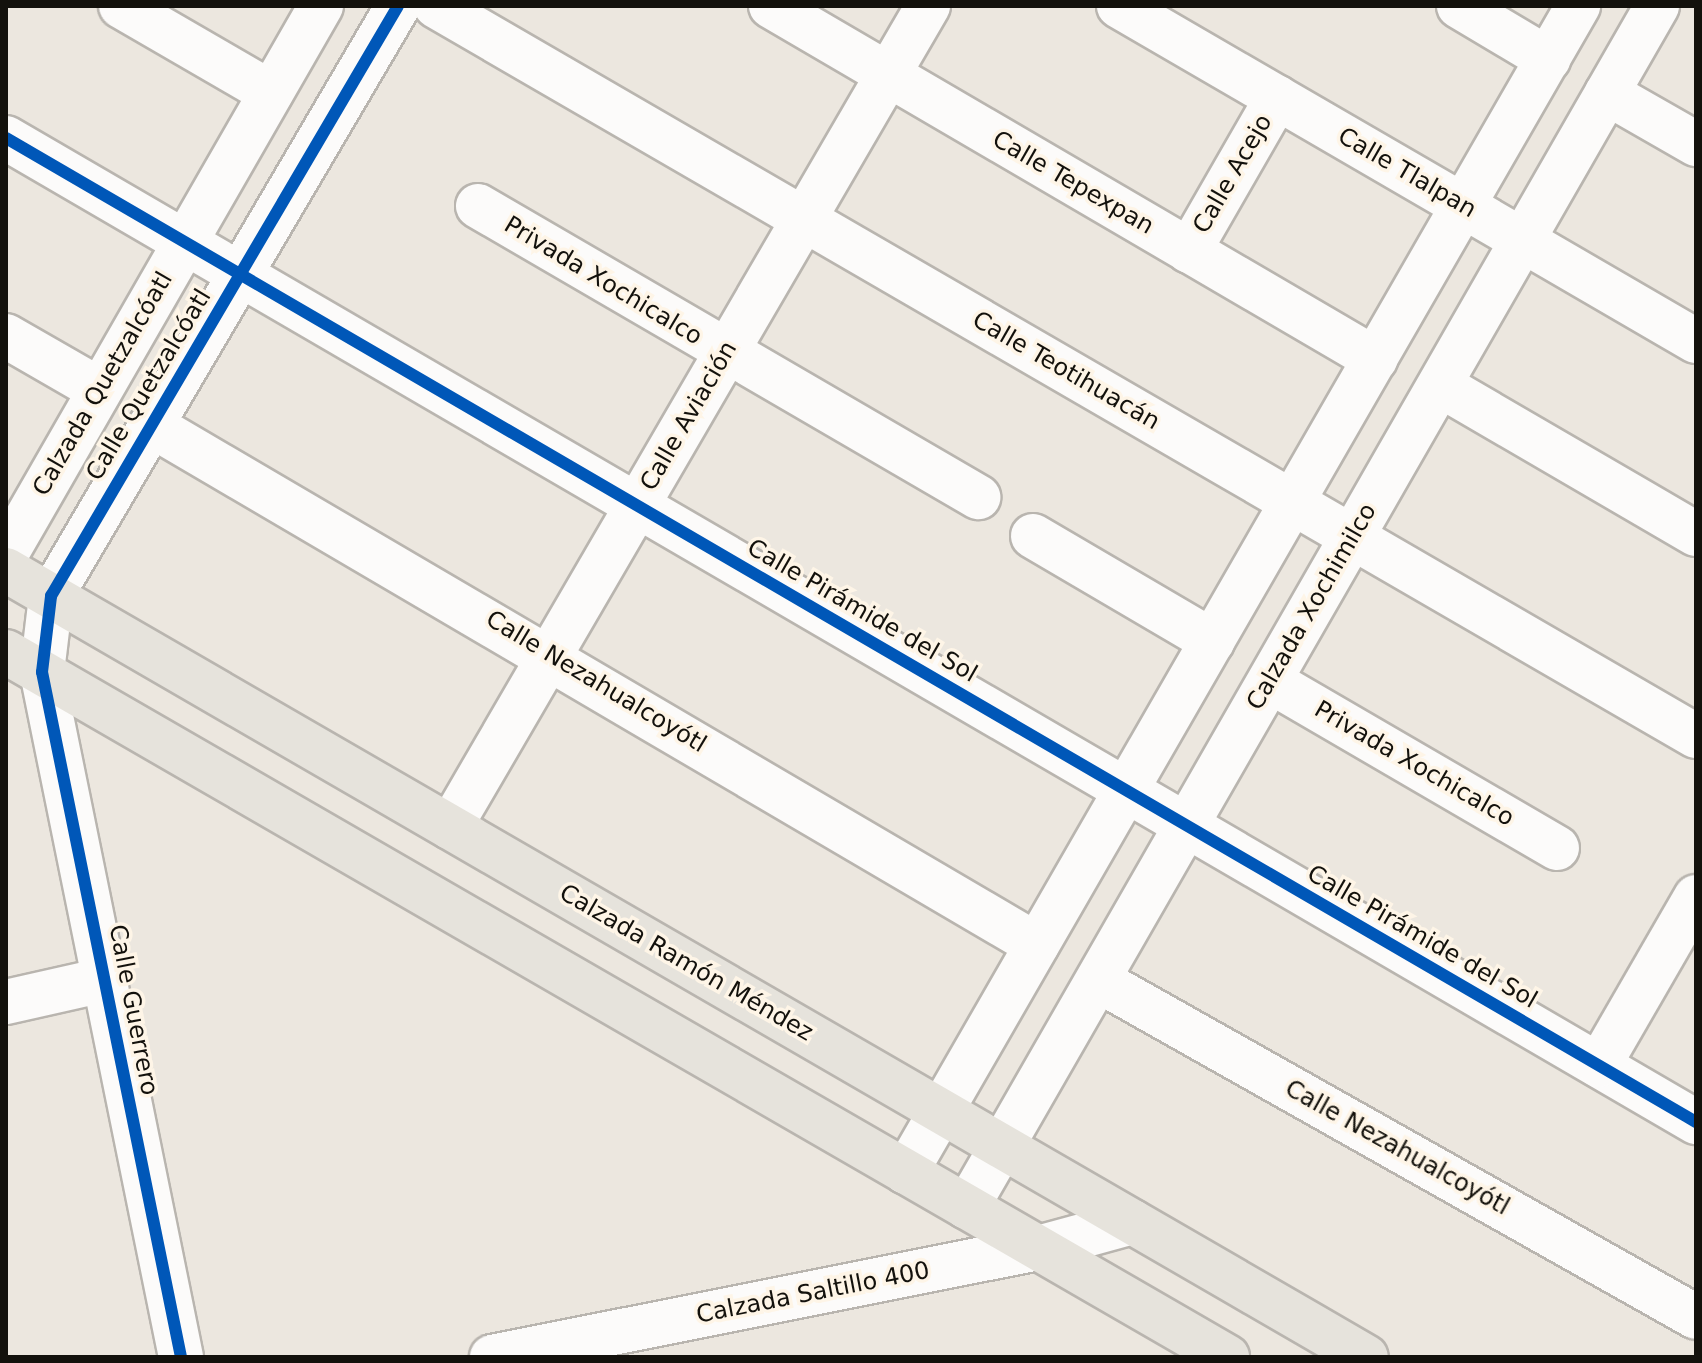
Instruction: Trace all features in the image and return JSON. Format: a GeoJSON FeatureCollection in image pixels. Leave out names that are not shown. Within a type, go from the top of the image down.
{"type":"FeatureCollection","features":[{"type":"Feature","properties":{"kind":"main road","name":"Calzada Ramón Méndez"},"geometry":{"type":"LineString","coordinates":[[6,570],[1366,1357]]}},
{"type":"Feature","properties":{"kind":"main road"},"geometry":{"type":"LineString","coordinates":[[24,662],[1227,1357]]}},
{"type":"Feature","properties":{"kind":"street"},"geometry":{"type":"LineString","coordinates":[[121,6],[271,93]]}},
{"type":"Feature","properties":{"kind":"street","name":"Calzada Quetzalcóatl"},"geometry":{"type":"LineString","coordinates":[[6,554],[321,6]]}},
{"type":"Feature","properties":{"kind":"street","name":"Calle Quetzalcóatl"},"geometry":{"type":"LineString","coordinates":[[24,662],[51,596],[398,6]]}},
{"type":"Feature","properties":{"kind":"street","name":"Calle Teotihuacán"},"geometry":{"type":"LineString","coordinates":[[436,6],[1696,736]]}},
{"type":"Feature","properties":{"kind":"street","name":"Calle Tepexpan"},"geometry":{"type":"LineString","coordinates":[[771,6],[1375,359]]}},
{"type":"Feature","properties":{"kind":"street","name":"Calle Aviación"},"geometry":{"type":"LineString","coordinates":[[450,827],[928,6]]}},
{"type":"Feature","properties":{"kind":"street","name":"Calle Tlalpan"},"geometry":{"type":"LineString","coordinates":[[1119,6],[1696,341]]}},
{"type":"Feature","properties":{"kind":"street"},"geometry":{"type":"LineString","coordinates":[[1459,6],[1548,59]]}},
{"type":"Feature","properties":{"kind":"street"},"geometry":{"type":"LineString","coordinates":[[906,1172],[1578,6]]}},
{"type":"Feature","properties":{"kind":"street","name":"Calzada Xochimilco"},"geometry":{"type":"LineString","coordinates":[[967,1207],[1657,6]]}},
{"type":"Feature","properties":{"kind":"street"},"geometry":{"type":"LineString","coordinates":[[1607,93],[1696,144]]}},
{"type":"Feature","properties":{"kind":"street","name":"Calle Acejo"},"geometry":{"type":"LineString","coordinates":[[1189,251],[1277,98]]}},
{"type":"Feature","properties":{"kind":"street","name":"Calle Pirámide del Sol"},"geometry":{"type":"LineString","coordinates":[[6,138],[1696,1122]]}},
{"type":"Feature","properties":{"kind":"street","name":"Privada Xochicalco"},"geometry":{"type":"LineString","coordinates":[[478,206],[726,354],[978,497]]}},
{"type":"Feature","properties":{"kind":"street"},"geometry":{"type":"LineString","coordinates":[[6,336],[100,390]]}},
{"type":"Feature","properties":{"kind":"street"},"geometry":{"type":"LineString","coordinates":[[1440,385],[1696,534]]}},
{"type":"Feature","properties":{"kind":"street","name":"Calle Nezahualcoyótl"},"geometry":{"type":"LineString","coordinates":[[151,425],[551,654],[1037,945]]}},
{"type":"Feature","properties":{"kind":"street"},"geometry":{"type":"LineString","coordinates":[[1033,536],[1212,641]]}},
{"type":"Feature","properties":{"kind":"street","name":"Calle Guerrero"},"geometry":{"type":"LineString","coordinates":[[24,662],[104,980],[181,1357]]}},
{"type":"Feature","properties":{"kind":"street","name":"Privada Xochicalco"},"geometry":{"type":"LineString","coordinates":[[1270,681],[1557,848]]}},
{"type":"Feature","properties":{"kind":"street"},"geometry":{"type":"LineString","coordinates":[[1599,1065],[1692,914]]}},
{"type":"Feature","properties":{"kind":"street"},"geometry":{"type":"LineString","coordinates":[[6,1002],[104,980]]}},
{"type":"Feature","properties":{"kind":"street","name":"Calle Nezahualcoyótl"},"geometry":{"type":"LineString","coordinates":[[1098,980],[1696,1317]]}},
{"type":"Feature","properties":{"kind":"street","name":"Calzada Saltillo 400"},"geometry":{"type":"LineString","coordinates":[[492,1357],[1038,1248],[1133,1222]]}},
{"type":"Feature","properties":{"kind":"cycle path"},"geometry":{"type":"LineString","coordinates":[[181,1357],[42,672],[51,596],[398,6]]}},
{"type":"Feature","properties":{"kind":"cycle path"},"geometry":{"type":"LineString","coordinates":[[6,138],[1696,1122]]}}]}
